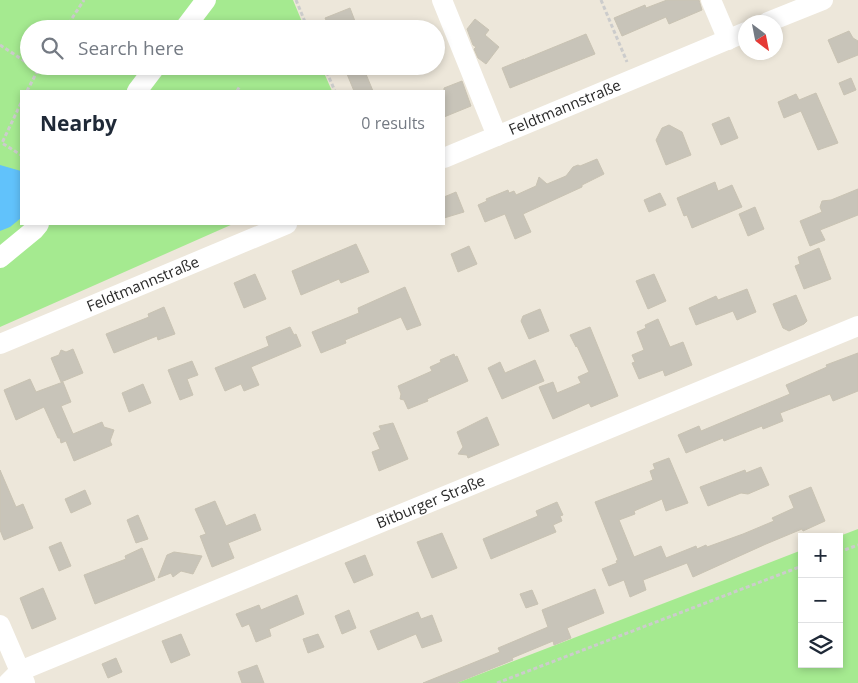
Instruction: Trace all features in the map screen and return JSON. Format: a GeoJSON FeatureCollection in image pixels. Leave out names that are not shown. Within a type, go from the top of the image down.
{"type":"FeatureCollection","features":[{"type":"Feature","properties":{"kind":"street"},"geometry":{"type":"LineString","coordinates":[[191,20],[206,0]]}},
{"type":"Feature","properties":{"kind":"street","name":"Feldtmannstraße"},"geometry":{"type":"LineString","coordinates":[[442,0],[497,136]]}},
{"type":"Feature","properties":{"kind":"street","name":"Feldtmannstraße"},"geometry":{"type":"LineString","coordinates":[[445,158],[737,36],[711,0]]}},
{"type":"Feature","properties":{"kind":"street"},"geometry":{"type":"LineString","coordinates":[[783,16],[823,0]]}},
{"type":"Feature","properties":{"kind":"street"},"geometry":{"type":"LineString","coordinates":[[139,90],[150,75]]}},
{"type":"Feature","properties":{"kind":"street"},"geometry":{"type":"LineString","coordinates":[[0,258],[38,225]]}},
{"type":"Feature","properties":{"kind":"street","name":"Feldtmannstraße"},"geometry":{"type":"LineString","coordinates":[[0,344],[285,225]]}},
{"type":"Feature","properties":{"kind":"street","name":"Bitburger Straße"},"geometry":{"type":"LineString","coordinates":[[17,679],[858,326]]}},
{"type":"Feature","properties":{"kind":"street"},"geometry":{"type":"LineString","coordinates":[[0,625],[17,679]]}},
{"type":"Feature","properties":{"kind":"path"},"geometry":{"type":"LineString","coordinates":[[71,20],[84,0]]}},
{"type":"Feature","properties":{"kind":"path"},"geometry":{"type":"LineString","coordinates":[[296,0],[304,20]]}},
{"type":"Feature","properties":{"kind":"path","name":"Feldtmannstraße"},"geometry":{"type":"LineString","coordinates":[[601,0],[634,79]]}},
{"type":"Feature","properties":{"kind":"path"},"geometry":{"type":"LineString","coordinates":[[0,45],[20,58]]}},
{"type":"Feature","properties":{"kind":"path"},"geometry":{"type":"LineString","coordinates":[[28,90],[35,75]]}},
{"type":"Feature","properties":{"kind":"path"},"geometry":{"type":"LineString","coordinates":[[328,75],[334,90]]}},
{"type":"Feature","properties":{"kind":"path"},"geometry":{"type":"LineString","coordinates":[[238,90],[240,86]]}},
{"type":"Feature","properties":{"kind":"path"},"geometry":{"type":"LineString","coordinates":[[20,105],[1,143],[20,154]]}},
{"type":"Feature","properties":{"kind":"path"},"geometry":{"type":"LineString","coordinates":[[843,551],[858,545]]}},
{"type":"Feature","properties":{"kind":"path"},"geometry":{"type":"LineString","coordinates":[[497,683],[798,568]]}},
{"type":"Feature","properties":{"kind":"green space"},"geometry":{"type":"Polygon","coordinates":[[[0,0],[293,0],[301,20],[20,20],[20,75],[325,75],[332,90],[20,90],[20,225],[231,225],[0,327],[0,0]]]}},
{"type":"Feature","properties":{"kind":"green space"},"geometry":{"type":"Polygon","coordinates":[[[858,529],[858,683],[457,683],[798,552],[798,668],[843,668],[843,535],[858,529]]]}},
{"type":"Feature","properties":{"kind":"water"},"geometry":{"type":"Polygon","coordinates":[[[0,165],[20,171],[20,219],[10,227],[0,231],[0,165]]]}},
{"type":"Feature","properties":{"kind":"building"},"geometry":{"type":"Polygon","coordinates":[[[667,0],[699,0],[702,10],[669,24],[666,17],[622,36],[614,18],[645,5],[646,8],[667,0]]]}},
{"type":"Feature","properties":{"kind":"building"},"geometry":{"type":"Polygon","coordinates":[[[350,8],[355,20],[326,20],[325,18],[350,8]]]}},
{"type":"Feature","properties":{"kind":"building"},"geometry":{"type":"Polygon","coordinates":[[[475,19],[489,30],[485,35],[499,47],[486,64],[478,58],[474,49],[476,47],[473,45],[467,29],[475,19]]]}},
{"type":"Feature","properties":{"kind":"building"},"geometry":{"type":"Polygon","coordinates":[[[849,31],[853,38],[858,41],[858,55],[838,63],[828,40],[849,31]]]}},
{"type":"Feature","properties":{"kind":"building"},"geometry":{"type":"Polygon","coordinates":[[[586,34],[595,54],[510,88],[502,68],[586,34]]]}},
{"type":"Feature","properties":{"kind":"building"},"geometry":{"type":"Polygon","coordinates":[[[347,75],[366,75],[373,90],[354,90],[347,75]]]}},
{"type":"Feature","properties":{"kind":"building"},"geometry":{"type":"Polygon","coordinates":[[[851,78],[856,90],[844,95],[839,83],[851,78]]]}},
{"type":"Feature","properties":{"kind":"building"},"geometry":{"type":"Polygon","coordinates":[[[462,81],[471,106],[445,117],[444,88],[462,81]]]}},
{"type":"Feature","properties":{"kind":"building"},"geometry":{"type":"Polygon","coordinates":[[[816,93],[838,143],[818,150],[801,111],[784,118],[778,102],[796,94],[799,100],[816,93]]]}},
{"type":"Feature","properties":{"kind":"building"},"geometry":{"type":"Polygon","coordinates":[[[729,117],[738,138],[721,145],[712,124],[729,117]]]}},
{"type":"Feature","properties":{"kind":"building"},"geometry":{"type":"Polygon","coordinates":[[[669,125],[682,132],[691,155],[666,165],[656,140],[662,128],[669,125]]]}},
{"type":"Feature","properties":{"kind":"building"},"geometry":{"type":"Polygon","coordinates":[[[597,159],[604,174],[582,185],[582,187],[523,214],[531,232],[515,239],[505,214],[485,222],[478,205],[487,201],[486,199],[508,190],[509,193],[514,191],[516,195],[536,186],[539,177],[547,184],[566,176],[573,167],[597,159]]]}},
{"type":"Feature","properties":{"kind":"building"},"geometry":{"type":"Polygon","coordinates":[[[715,182],[718,191],[732,185],[742,207],[692,228],[687,215],[684,216],[677,198],[715,182]]]}},
{"type":"Feature","properties":{"kind":"building"},"geometry":{"type":"Polygon","coordinates":[[[858,189],[858,215],[820,230],[825,240],[810,246],[800,221],[822,212],[820,207],[822,201],[831,200],[858,189]]]}},
{"type":"Feature","properties":{"kind":"building"},"geometry":{"type":"Polygon","coordinates":[[[456,192],[464,212],[445,218],[445,197],[456,192]]]}},
{"type":"Feature","properties":{"kind":"building"},"geometry":{"type":"Polygon","coordinates":[[[660,193],[666,205],[649,212],[644,200],[660,193]]]}},
{"type":"Feature","properties":{"kind":"building"},"geometry":{"type":"Polygon","coordinates":[[[755,207],[764,229],[748,236],[739,214],[755,207]]]}},
{"type":"Feature","properties":{"kind":"building"},"geometry":{"type":"Polygon","coordinates":[[[356,244],[369,272],[341,283],[339,279],[301,295],[292,271],[356,244]]]}},
{"type":"Feature","properties":{"kind":"building"},"geometry":{"type":"Polygon","coordinates":[[[469,246],[477,264],[458,272],[451,254],[469,246]]]}},
{"type":"Feature","properties":{"kind":"building"},"geometry":{"type":"Polygon","coordinates":[[[819,248],[831,279],[804,289],[795,266],[800,264],[798,257],[819,248]]]}},
{"type":"Feature","properties":{"kind":"building"},"geometry":{"type":"Polygon","coordinates":[[[255,274],[266,299],[244,308],[234,283],[255,274]]]}},
{"type":"Feature","properties":{"kind":"building"},"geometry":{"type":"Polygon","coordinates":[[[654,274],[666,301],[648,309],[636,281],[654,274]]]}},
{"type":"Feature","properties":{"kind":"building"},"geometry":{"type":"Polygon","coordinates":[[[405,287],[421,325],[407,330],[401,317],[345,340],[346,343],[321,353],[312,332],[359,313],[358,308],[405,287]]]}},
{"type":"Feature","properties":{"kind":"building"},"geometry":{"type":"Polygon","coordinates":[[[747,289],[756,312],[737,320],[733,311],[696,325],[689,308],[716,296],[718,300],[747,289]]]}},
{"type":"Feature","properties":{"kind":"building"},"geometry":{"type":"Polygon","coordinates":[[[796,295],[807,321],[789,331],[783,328],[773,304],[796,295]]]}},
{"type":"Feature","properties":{"kind":"building"},"geometry":{"type":"Polygon","coordinates":[[[164,307],[175,334],[158,340],[157,336],[114,353],[106,334],[149,317],[148,314],[164,307]]]}},
{"type":"Feature","properties":{"kind":"building"},"geometry":{"type":"Polygon","coordinates":[[[540,309],[549,331],[529,339],[521,321],[523,316],[540,309]]]}},
{"type":"Feature","properties":{"kind":"building"},"geometry":{"type":"Polygon","coordinates":[[[658,319],[670,347],[683,342],[692,365],[665,376],[663,370],[639,379],[632,363],[635,362],[632,355],[644,350],[637,332],[646,328],[645,325],[658,319]]]}},
{"type":"Feature","properties":{"kind":"building"},"geometry":{"type":"Polygon","coordinates":[[[290,327],[294,335],[296,334],[301,346],[251,367],[259,385],[244,391],[241,384],[225,391],[215,368],[269,346],[266,337],[290,327]]]}},
{"type":"Feature","properties":{"kind":"building"},"geometry":{"type":"Polygon","coordinates":[[[590,327],[618,396],[591,407],[589,403],[553,419],[539,387],[553,382],[557,393],[581,383],[578,377],[589,372],[570,335],[590,327]]]}},
{"type":"Feature","properties":{"kind":"building"},"geometry":{"type":"Polygon","coordinates":[[[73,349],[83,373],[61,382],[51,358],[59,355],[61,350],[66,352],[73,349]]]}},
{"type":"Feature","properties":{"kind":"building"},"geometry":{"type":"Polygon","coordinates":[[[858,353],[858,391],[833,401],[830,394],[780,413],[783,421],[763,429],[762,426],[724,441],[723,438],[686,453],[678,435],[699,426],[701,431],[790,394],[786,385],[827,367],[826,365],[858,353]]]}},
{"type":"Feature","properties":{"kind":"building"},"geometry":{"type":"Polygon","coordinates":[[[454,354],[455,357],[457,356],[468,381],[408,409],[404,400],[400,399],[401,394],[398,386],[432,371],[430,367],[454,354]]]}},
{"type":"Feature","properties":{"kind":"building"},"geometry":{"type":"Polygon","coordinates":[[[535,360],[544,381],[502,399],[488,368],[500,362],[505,373],[535,360]]]}},
{"type":"Feature","properties":{"kind":"building"},"geometry":{"type":"Polygon","coordinates":[[[192,361],[198,375],[187,379],[193,395],[180,400],[168,370],[192,361]]]}},
{"type":"Feature","properties":{"kind":"building"},"geometry":{"type":"Polygon","coordinates":[[[30,379],[36,392],[63,382],[71,402],[61,406],[73,434],[102,422],[104,427],[114,430],[110,441],[112,445],[74,461],[66,441],[61,443],[60,438],[58,438],[44,407],[16,420],[4,390],[30,379]]]}},
{"type":"Feature","properties":{"kind":"building"},"geometry":{"type":"Polygon","coordinates":[[[143,384],[151,403],[129,412],[122,393],[143,384]]]}},
{"type":"Feature","properties":{"kind":"building"},"geometry":{"type":"Polygon","coordinates":[[[487,417],[499,445],[468,458],[467,455],[458,454],[463,447],[457,432],[487,417]]]}},
{"type":"Feature","properties":{"kind":"building"},"geometry":{"type":"Polygon","coordinates":[[[393,423],[408,459],[379,471],[372,452],[380,449],[373,433],[381,430],[379,426],[393,423]]]}},
{"type":"Feature","properties":{"kind":"building"},"geometry":{"type":"Polygon","coordinates":[[[669,458],[688,503],[666,511],[662,499],[634,511],[635,514],[619,520],[634,557],[661,546],[666,558],[696,546],[697,549],[706,545],[707,547],[743,534],[774,521],[772,518],[794,508],[789,496],[811,487],[825,521],[766,544],[693,577],[687,563],[643,580],[646,590],[630,597],[624,580],[609,586],[602,569],[617,563],[616,561],[618,560],[595,502],[653,480],[650,471],[655,469],[653,464],[669,458]]]}},
{"type":"Feature","properties":{"kind":"building"},"geometry":{"type":"Polygon","coordinates":[[[761,467],[769,485],[748,494],[741,493],[708,506],[700,487],[745,470],[746,473],[761,467]]]}},
{"type":"Feature","properties":{"kind":"building"},"geometry":{"type":"Polygon","coordinates":[[[0,470],[16,507],[23,504],[33,528],[4,540],[0,530],[0,470]]]}},
{"type":"Feature","properties":{"kind":"building"},"geometry":{"type":"Polygon","coordinates":[[[85,490],[91,504],[71,513],[65,499],[85,490]]]}},
{"type":"Feature","properties":{"kind":"building"},"geometry":{"type":"Polygon","coordinates":[[[215,501],[226,526],[255,514],[261,530],[228,543],[234,558],[212,567],[200,536],[206,534],[195,509],[215,501]]]}},
{"type":"Feature","properties":{"kind":"building"},"geometry":{"type":"Polygon","coordinates":[[[557,502],[563,515],[560,516],[562,521],[553,525],[556,532],[491,559],[483,539],[538,516],[536,511],[557,502]]]}},
{"type":"Feature","properties":{"kind":"building"},"geometry":{"type":"Polygon","coordinates":[[[138,515],[148,539],[136,543],[127,520],[138,515]]]}},
{"type":"Feature","properties":{"kind":"building"},"geometry":{"type":"Polygon","coordinates":[[[442,533],[457,568],[432,578],[417,542],[442,533]]]}},
{"type":"Feature","properties":{"kind":"building"},"geometry":{"type":"Polygon","coordinates":[[[61,542],[71,566],[59,571],[49,547],[61,542]]]}},
{"type":"Feature","properties":{"kind":"building"},"geometry":{"type":"Polygon","coordinates":[[[142,548],[155,580],[95,604],[84,575],[126,559],[125,556],[142,548]]]}},
{"type":"Feature","properties":{"kind":"building"},"geometry":{"type":"Polygon","coordinates":[[[174,552],[202,556],[193,574],[181,571],[173,577],[171,573],[158,578],[167,555],[174,552]]]}},
{"type":"Feature","properties":{"kind":"building"},"geometry":{"type":"Polygon","coordinates":[[[365,555],[373,575],[354,583],[345,563],[365,555]]]}},
{"type":"Feature","properties":{"kind":"building"},"geometry":{"type":"Polygon","coordinates":[[[43,588],[56,619],[32,629],[20,598],[43,588]]]}},
{"type":"Feature","properties":{"kind":"building"},"geometry":{"type":"Polygon","coordinates":[[[595,589],[604,613],[567,628],[571,638],[554,645],[553,641],[512,658],[513,660],[456,683],[423,683],[500,652],[498,648],[548,627],[542,610],[595,589]]]}},
{"type":"Feature","properties":{"kind":"building"},"geometry":{"type":"Polygon","coordinates":[[[532,590],[538,604],[526,608],[520,594],[532,590]]]}},
{"type":"Feature","properties":{"kind":"building"},"geometry":{"type":"Polygon","coordinates":[[[297,595],[304,614],[269,629],[271,636],[256,642],[249,624],[242,627],[236,614],[259,605],[261,610],[297,595]]]}},
{"type":"Feature","properties":{"kind":"building"},"geometry":{"type":"Polygon","coordinates":[[[349,610],[356,628],[342,634],[335,616],[349,610]]]}},
{"type":"Feature","properties":{"kind":"building"},"geometry":{"type":"Polygon","coordinates":[[[418,612],[421,619],[432,615],[442,641],[422,648],[416,634],[378,650],[370,631],[418,612]]]}},
{"type":"Feature","properties":{"kind":"building"},"geometry":{"type":"Polygon","coordinates":[[[181,634],[190,655],[171,663],[162,641],[181,634]]]}},
{"type":"Feature","properties":{"kind":"building"},"geometry":{"type":"Polygon","coordinates":[[[318,634],[324,647],[308,653],[303,639],[318,634]]]}},
{"type":"Feature","properties":{"kind":"building"},"geometry":{"type":"Polygon","coordinates":[[[116,658],[122,672],[108,678],[102,664],[116,658]]]}},
{"type":"Feature","properties":{"kind":"building"},"geometry":{"type":"Polygon","coordinates":[[[257,665],[264,683],[242,683],[238,672],[257,665]]]}}]}
